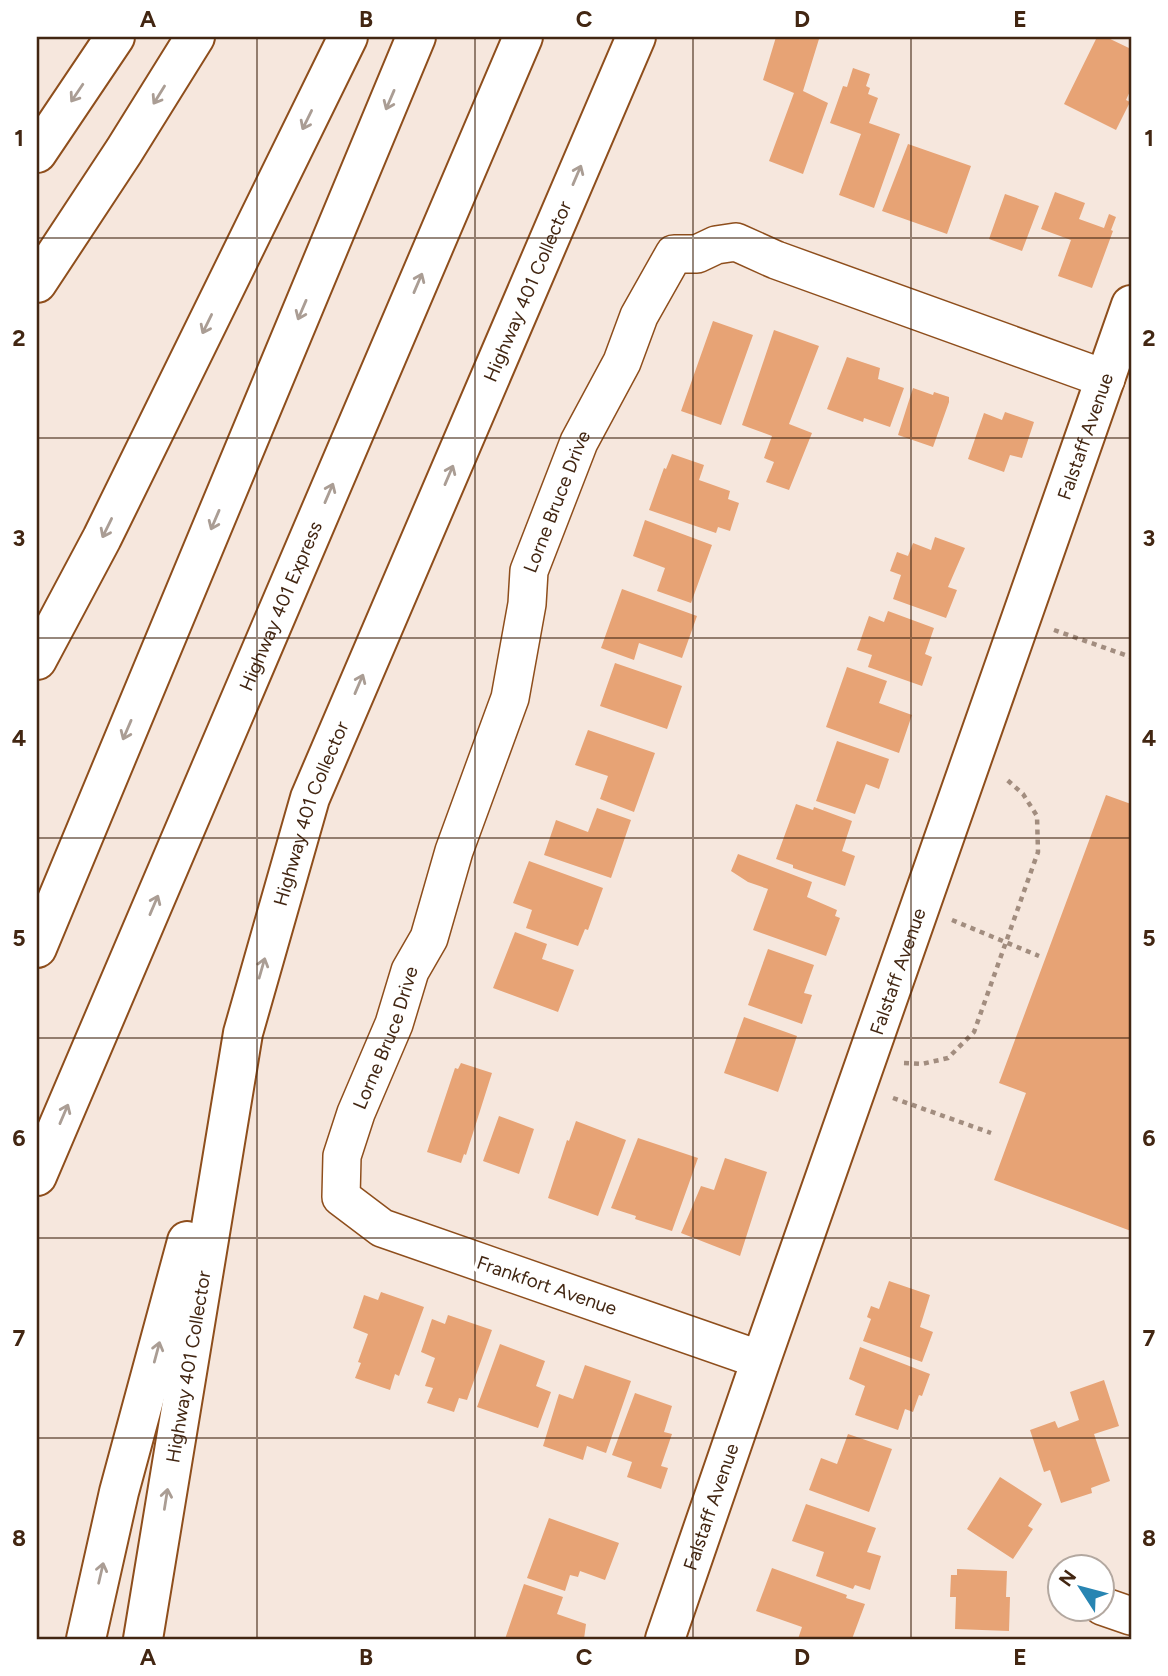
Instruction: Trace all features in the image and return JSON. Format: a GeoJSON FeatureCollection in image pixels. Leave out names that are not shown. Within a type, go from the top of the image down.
{"type":"FeatureCollection","features":[{"type":"Feature","properties":{"kind":"main road"},"geometry":{"type":"LineString","coordinates":[[37,153],[115,37]]}},
{"type":"Feature","properties":{"kind":"main road"},"geometry":{"type":"LineString","coordinates":[[37,283],[195,37]]}},
{"type":"Feature","properties":{"kind":"main road"},"geometry":{"type":"LineString","coordinates":[[37,660],[102,538],[348,37]]}},
{"type":"Feature","properties":{"kind":"main road"},"geometry":{"type":"LineString","coordinates":[[37,948],[416,37]]}},
{"type":"Feature","properties":{"kind":"main road","name":"Highway 401 Express"},"geometry":{"type":"LineString","coordinates":[[37,1177],[523,37]]}},
{"type":"Feature","properties":{"kind":"main road","name":"Highway 401 Collector"},"geometry":{"type":"LineString","coordinates":[[143,1639],[243,1033],[310,798],[636,37]]}},
{"type":"Feature","properties":{"kind":"main road","name":"Falstaff Avenue"},"geometry":{"type":"LineString","coordinates":[[665,1639],[1131,305]]}},
{"type":"Feature","properties":{"kind":"main road"},"geometry":{"type":"LineString","coordinates":[[86,1639],[119,1492],[243,1033]]}},
{"type":"Feature","properties":{"kind":"street","name":"Lorne Bruce Drive"},"geometry":{"type":"LineString","coordinates":[[341,1197],[342,1156],[352,1124],[394,1024],[410,971],[429,938],[469,805],[510,698],[527,604],[529,570],[579,442],[622,362],[639,316],[674,254],[697,254],[716,244],[736,242],[776,260],[1106,379]]}},
{"type":"Feature","properties":{"kind":"street","name":"Frankfort Avenue"},"geometry":{"type":"LineString","coordinates":[[341,1197],[382,1228],[761,1360]]}},
{"type":"Feature","properties":{"kind":"path"},"geometry":{"type":"LineString","coordinates":[[1054,630],[1131,656]]}},
{"type":"Feature","properties":{"kind":"path"},"geometry":{"type":"LineString","coordinates":[[904,1063],[922,1064],[948,1058],[974,1032],[1038,852],[1037,816],[1023,794],[1005,778]]}},
{"type":"Feature","properties":{"kind":"path"},"geometry":{"type":"LineString","coordinates":[[951,919],[1039,956]]}},
{"type":"Feature","properties":{"kind":"path"},"geometry":{"type":"LineString","coordinates":[[893,1098],[991,1133]]}},
{"type":"Feature","properties":{"kind":"building"},"geometry":{"type":"Polygon","coordinates":[[[776,37],[819,39],[803,91],[828,103],[803,174],[769,161],[794,93],[763,80],[776,37]]]}},
{"type":"Feature","properties":{"kind":"building"},"geometry":{"type":"Polygon","coordinates":[[[1097,37],[1106,37],[1131,49],[1131,89],[1126,100],[1130,102],[1116,130],[1064,104],[1097,37]]]}},
{"type":"Feature","properties":{"kind":"building"},"geometry":{"type":"Polygon","coordinates":[[[853,68],[870,74],[866,86],[870,88],[868,94],[878,98],[869,123],[900,134],[874,208],[839,195],[861,134],[830,123],[843,86],[847,87],[853,68]]]}},
{"type":"Feature","properties":{"kind":"building"},"geometry":{"type":"Polygon","coordinates":[[[908,144],[971,166],[947,234],[882,211],[908,144]]]}},
{"type":"Feature","properties":{"kind":"building"},"geometry":{"type":"Polygon","coordinates":[[[1055,192],[1085,203],[1079,219],[1104,228],[1109,214],[1116,217],[1092,288],[1058,276],[1071,240],[1041,229],[1055,192]]]}},
{"type":"Feature","properties":{"kind":"building"},"geometry":{"type":"Polygon","coordinates":[[[1005,194],[1039,206],[1022,251],[989,239],[1005,194]]]}},
{"type":"Feature","properties":{"kind":"building"},"geometry":{"type":"Polygon","coordinates":[[[713,321],[753,335],[721,425],[681,411],[713,321]]]}},
{"type":"Feature","properties":{"kind":"building"},"geometry":{"type":"Polygon","coordinates":[[[774,330],[819,346],[789,424],[812,433],[789,490],[766,482],[774,462],[764,458],[772,436],[742,425],[774,330]]]}},
{"type":"Feature","properties":{"kind":"building"},"geometry":{"type":"Polygon","coordinates":[[[847,357],[880,368],[878,379],[904,388],[890,427],[864,418],[863,422],[827,409],[847,357]]]}},
{"type":"Feature","properties":{"kind":"building"},"geometry":{"type":"Polygon","coordinates":[[[913,388],[949,397],[933,447],[898,435],[913,388]]]}},
{"type":"Feature","properties":{"kind":"building"},"geometry":{"type":"Polygon","coordinates":[[[1005,412],[1034,422],[1022,458],[1010,455],[1004,472],[968,459],[984,413],[1002,420],[1005,412]]]}},
{"type":"Feature","properties":{"kind":"building"},"geometry":{"type":"Polygon","coordinates":[[[672,454],[704,465],[699,480],[730,491],[728,499],[739,503],[730,531],[718,527],[716,533],[649,510],[672,454]]]}},
{"type":"Feature","properties":{"kind":"building"},"geometry":{"type":"Polygon","coordinates":[[[645,520],[712,545],[691,603],[657,591],[665,568],[633,556],[645,520]]]}},
{"type":"Feature","properties":{"kind":"building"},"geometry":{"type":"Polygon","coordinates":[[[935,537],[965,548],[948,587],[957,590],[946,618],[893,599],[901,575],[890,571],[897,552],[908,556],[913,543],[931,550],[935,537]]]}},
{"type":"Feature","properties":{"kind":"building"},"geometry":{"type":"Polygon","coordinates":[[[622,589],[697,616],[682,658],[639,643],[634,660],[601,648],[622,589]]]}},
{"type":"Feature","properties":{"kind":"building"},"geometry":{"type":"Polygon","coordinates":[[[888,611],[934,628],[925,654],[932,657],[922,686],[868,667],[872,655],[857,650],[869,616],[884,622],[888,611]]]}},
{"type":"Feature","properties":{"kind":"building"},"geometry":{"type":"Polygon","coordinates":[[[615,663],[682,686],[667,729],[600,706],[615,663]]]}},
{"type":"Feature","properties":{"kind":"building"},"geometry":{"type":"Polygon","coordinates":[[[847,667],[887,681],[879,703],[912,715],[899,753],[826,727],[847,667]]]}},
{"type":"Feature","properties":{"kind":"building"},"geometry":{"type":"Polygon","coordinates":[[[588,730],[655,753],[634,812],[600,799],[608,776],[575,765],[588,730]]]}},
{"type":"Feature","properties":{"kind":"building"},"geometry":{"type":"Polygon","coordinates":[[[837,741],[889,759],[879,789],[866,784],[855,814],[816,801],[837,741]]]}},
{"type":"Feature","properties":{"kind":"building"},"geometry":{"type":"Polygon","coordinates":[[[1106,795],[1131,804],[1131,1231],[994,1180],[1026,1093],[999,1083],[1106,795]]]}},
{"type":"Feature","properties":{"kind":"building"},"geometry":{"type":"Polygon","coordinates":[[[796,804],[813,810],[814,807],[852,821],[842,851],[855,856],[845,886],[793,868],[793,865],[776,859],[796,804]]]}},
{"type":"Feature","properties":{"kind":"building"},"geometry":{"type":"Polygon","coordinates":[[[597,808],[631,820],[611,878],[544,855],[556,820],[588,832],[597,808]]]}},
{"type":"Feature","properties":{"kind":"building"},"geometry":{"type":"Polygon","coordinates":[[[738,854],[812,882],[807,897],[837,910],[835,916],[840,918],[826,956],[753,930],[768,889],[748,882],[731,871],[738,854]]]}},
{"type":"Feature","properties":{"kind":"building"},"geometry":{"type":"Polygon","coordinates":[[[529,861],[603,888],[588,930],[585,929],[578,946],[526,928],[532,910],[513,903],[529,861]]]}},
{"type":"Feature","properties":{"kind":"building"},"geometry":{"type":"Polygon","coordinates":[[[515,932],[547,944],[542,959],[574,970],[558,1012],[493,988],[515,932]]]}},
{"type":"Feature","properties":{"kind":"building"},"geometry":{"type":"Polygon","coordinates":[[[768,949],[814,965],[804,993],[812,995],[802,1024],[748,1005],[768,949]]]}},
{"type":"Feature","properties":{"kind":"building"},"geometry":{"type":"Polygon","coordinates":[[[744,1017],[797,1036],[778,1092],[724,1073],[744,1017]]]}},
{"type":"Feature","properties":{"kind":"building"},"geometry":{"type":"Polygon","coordinates":[[[461,1063],[492,1073],[466,1155],[464,1154],[461,1163],[427,1152],[455,1068],[458,1069],[461,1063]]]}},
{"type":"Feature","properties":{"kind":"building"},"geometry":{"type":"Polygon","coordinates":[[[499,1116],[534,1129],[519,1174],[483,1161],[499,1116]]]}},
{"type":"Feature","properties":{"kind":"building"},"geometry":{"type":"Polygon","coordinates":[[[576,1121],[626,1140],[598,1216],[548,1198],[576,1121]]]}},
{"type":"Feature","properties":{"kind":"building"},"geometry":{"type":"Polygon","coordinates":[[[638,1138],[698,1158],[672,1231],[611,1208],[638,1138]]]}},
{"type":"Feature","properties":{"kind":"building"},"geometry":{"type":"Polygon","coordinates":[[[725,1158],[767,1172],[740,1256],[681,1233],[701,1186],[714,1190],[725,1158]]]}},
{"type":"Feature","properties":{"kind":"building"},"geometry":{"type":"Polygon","coordinates":[[[889,1281],[930,1295],[920,1327],[933,1332],[922,1362],[863,1341],[871,1319],[867,1317],[871,1306],[879,1309],[889,1281]]]}},
{"type":"Feature","properties":{"kind":"building"},"geometry":{"type":"Polygon","coordinates":[[[381,1292],[424,1307],[399,1376],[395,1374],[390,1390],[355,1378],[368,1334],[353,1328],[364,1295],[378,1300],[381,1292]]]}},
{"type":"Feature","properties":{"kind":"building"},"geometry":{"type":"Polygon","coordinates":[[[448,1315],[492,1330],[467,1400],[459,1398],[454,1412],[427,1403],[433,1388],[425,1386],[435,1358],[421,1352],[432,1319],[445,1324],[448,1315]]]}},
{"type":"Feature","properties":{"kind":"building"},"geometry":{"type":"Polygon","coordinates":[[[500,1344],[545,1361],[536,1386],[551,1392],[538,1428],[477,1407],[500,1344]]]}},
{"type":"Feature","properties":{"kind":"building"},"geometry":{"type":"Polygon","coordinates":[[[860,1347],[930,1374],[913,1412],[905,1409],[898,1430],[855,1415],[865,1386],[849,1379],[860,1347]]]}},
{"type":"Feature","properties":{"kind":"building"},"geometry":{"type":"Polygon","coordinates":[[[585,1365],[631,1381],[606,1453],[587,1446],[583,1460],[543,1446],[559,1394],[573,1399],[585,1365]]]}},
{"type":"Feature","properties":{"kind":"building"},"geometry":{"type":"Polygon","coordinates":[[[1104,1380],[1119,1426],[1094,1434],[1110,1481],[1091,1488],[1092,1493],[1061,1503],[1050,1470],[1044,1472],[1030,1430],[1055,1421],[1058,1428],[1079,1420],[1070,1392],[1104,1380]]]}},
{"type":"Feature","properties":{"kind":"building"},"geometry":{"type":"Polygon","coordinates":[[[635,1393],[672,1406],[664,1432],[672,1434],[661,1466],[668,1468],[661,1489],[627,1477],[632,1462],[612,1455],[635,1393]]]}},
{"type":"Feature","properties":{"kind":"building"},"geometry":{"type":"Polygon","coordinates":[[[848,1434],[892,1449],[869,1512],[809,1490],[821,1458],[837,1464],[848,1434]]]}},
{"type":"Feature","properties":{"kind":"building"},"geometry":{"type":"Polygon","coordinates":[[[1000,1477],[1042,1504],[1028,1526],[1033,1529],[1013,1559],[967,1529],[1000,1477]]]}},
{"type":"Feature","properties":{"kind":"building"},"geometry":{"type":"Polygon","coordinates":[[[806,1504],[876,1528],[867,1552],[881,1556],[870,1590],[855,1585],[853,1589],[816,1576],[824,1552],[792,1541],[806,1504]]]}},
{"type":"Feature","properties":{"kind":"building"},"geometry":{"type":"Polygon","coordinates":[[[549,1518],[619,1543],[605,1580],[580,1571],[578,1577],[570,1575],[565,1591],[527,1578],[549,1518]]]}},
{"type":"Feature","properties":{"kind":"building"},"geometry":{"type":"Polygon","coordinates":[[[772,1568],[865,1604],[852,1639],[798,1639],[802,1627],[756,1611],[772,1568]]]}},
{"type":"Feature","properties":{"kind":"building"},"geometry":{"type":"Polygon","coordinates":[[[957,1569],[1007,1571],[1006,1597],[1010,1597],[1009,1631],[955,1629],[956,1597],[950,1597],[951,1575],[957,1575],[957,1569]]]}},
{"type":"Feature","properties":{"kind":"building"},"geometry":{"type":"Polygon","coordinates":[[[524,1584],[563,1597],[557,1614],[586,1624],[584,1639],[505,1639],[524,1584]]]}}]}
